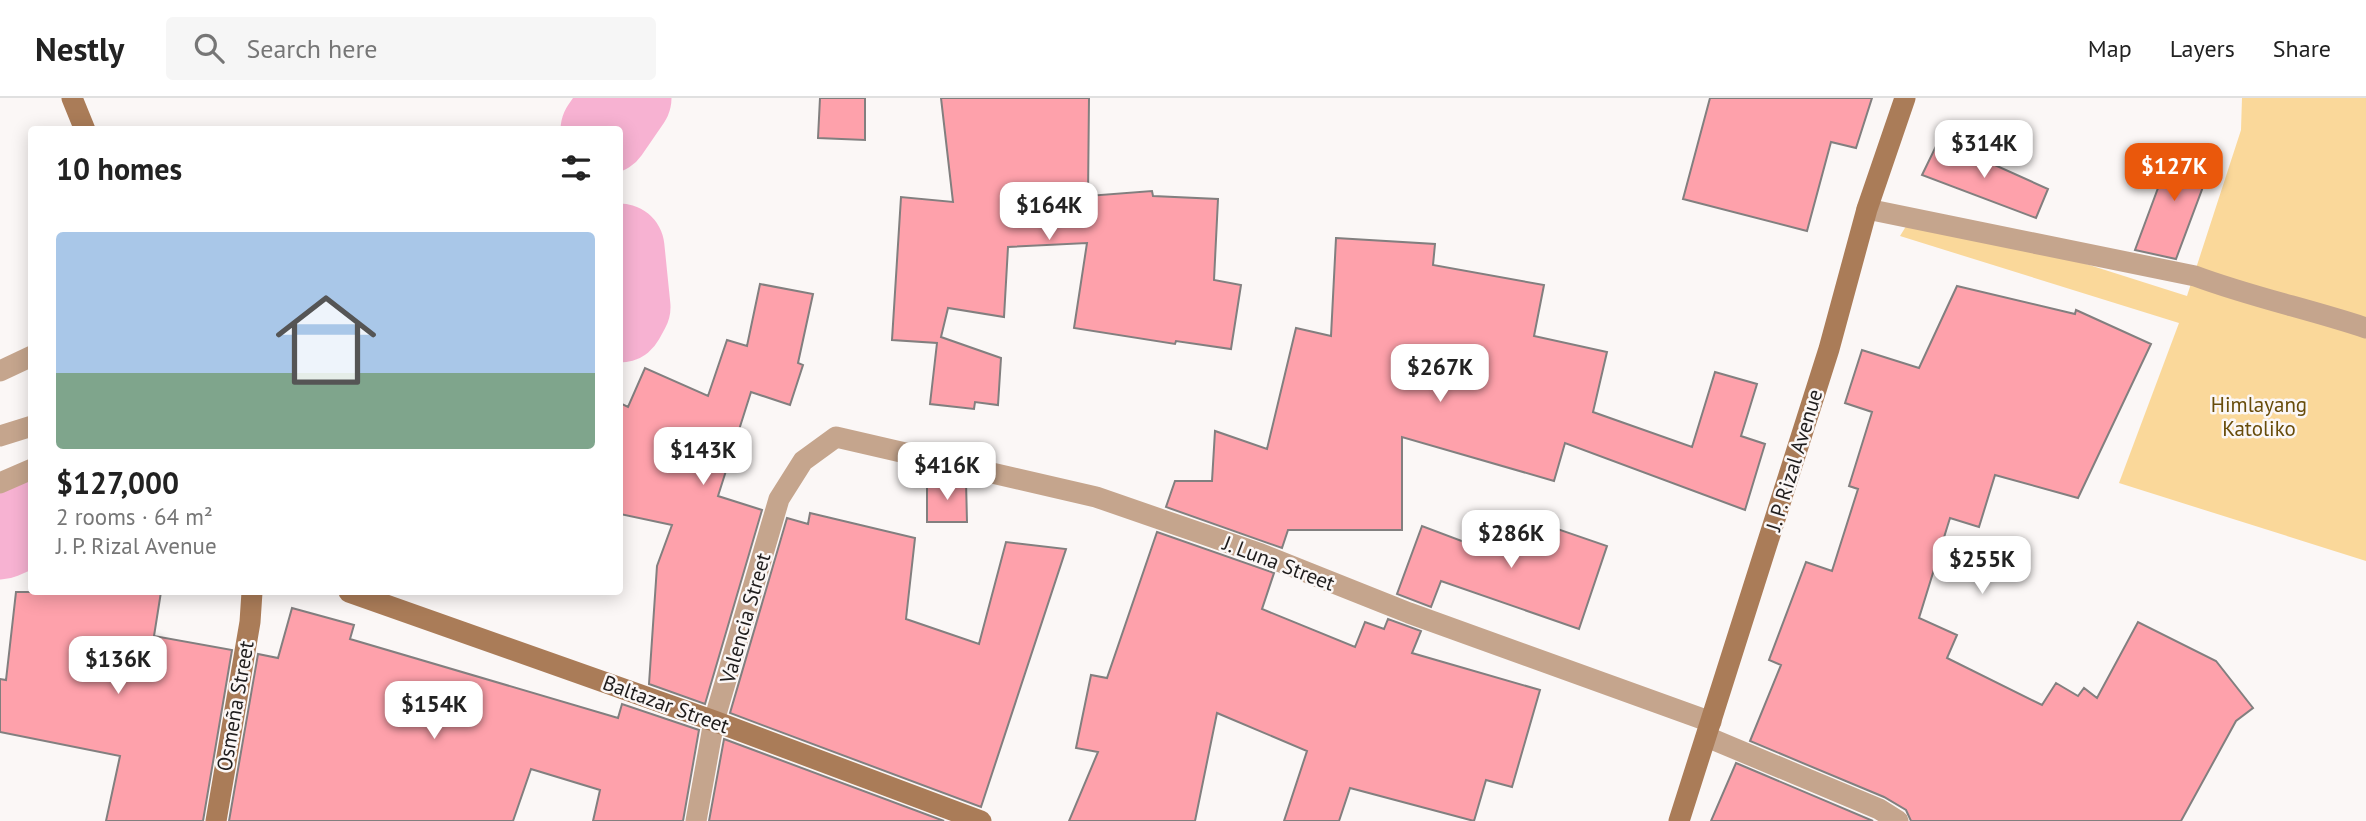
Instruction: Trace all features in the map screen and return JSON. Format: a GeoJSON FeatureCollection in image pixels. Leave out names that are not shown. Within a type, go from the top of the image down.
{"type":"FeatureCollection","features":[{"type":"Feature","properties":{"kind":"main road"},"geometry":{"type":"LineString","coordinates":[[72,98],[83,126]]}},
{"type":"Feature","properties":{"kind":"main road","name":"J. P. Rizal Avenue"},"geometry":{"type":"LineString","coordinates":[[1679,821],[1829,349],[1867,209],[1905,98]]}},
{"type":"Feature","properties":{"kind":"main road","name":"Osmeña Street"},"geometry":{"type":"LineString","coordinates":[[216,821],[250,622],[252,595]]}},
{"type":"Feature","properties":{"kind":"main road","name":"Baltazar Street"},"geometry":{"type":"LineString","coordinates":[[358,595],[715,721],[981,821]]}},
{"type":"Feature","properties":{"kind":"street"},"geometry":{"type":"LineString","coordinates":[[1867,209],[2195,276],[2245,295],[2297,305],[2366,328]]}},
{"type":"Feature","properties":{"kind":"street"},"geometry":{"type":"LineString","coordinates":[[0,370],[28,358]]}},
{"type":"Feature","properties":{"kind":"street"},"geometry":{"type":"LineString","coordinates":[[0,436],[28,427]]}},
{"type":"Feature","properties":{"kind":"street","name":"J. Luna Street"},"geometry":{"type":"LineString","coordinates":[[836,437],[1096,497],[1261,554],[1709,730],[1879,809],[1898,821]]}},
{"type":"Feature","properties":{"kind":"street","name":"Valencia Street"},"geometry":{"type":"LineString","coordinates":[[696,821],[715,721],[779,499],[803,461],[836,437]]}},
{"type":"Feature","properties":{"kind":"street"},"geometry":{"type":"LineString","coordinates":[[0,483],[28,471]]}},
{"type":"Feature","properties":{"kind":"green space","name":"Himlayang Katoliko"},"geometry":{"type":"Polygon","coordinates":[[[2242,98],[2366,98],[2366,561],[2119,483],[2179,323],[1900,236],[1916,210],[2187,296],[2241,130],[2242,98]]]}},
{"type":"Feature","properties":{"kind":"building"},"geometry":{"type":"Polygon","coordinates":[[[820,98],[865,98],[865,140],[818,138],[820,98]]]}},
{"type":"Feature","properties":{"kind":"building"},"geometry":{"type":"Polygon","coordinates":[[[941,98],[1089,98],[1088,196],[1152,191],[1153,196],[1218,199],[1214,280],[1241,285],[1231,349],[1176,341],[1175,344],[1074,328],[1087,243],[1008,247],[1004,317],[948,308],[941,337],[1001,358],[998,405],[975,402],[974,409],[930,404],[937,343],[892,340],[901,197],[953,202],[941,98]]]}},
{"type":"Feature","properties":{"kind":"building"},"geometry":{"type":"Polygon","coordinates":[[[1710,98],[1872,98],[1856,148],[1831,142],[1807,231],[1683,199],[1710,98]]]}},
{"type":"Feature","properties":{"kind":"building"},"geometry":{"type":"Polygon","coordinates":[[[1939,140],[2048,189],[2036,218],[1922,175],[1939,140]]]}},
{"type":"Feature","properties":{"kind":"building"},"geometry":{"type":"Polygon","coordinates":[[[2174,145],[2213,160],[2176,259],[2135,250],[2174,145]]]}},
{"type":"Feature","properties":{"kind":"building"},"geometry":{"type":"Polygon","coordinates":[[[1336,238],[1435,244],[1433,265],[1544,285],[1534,336],[1607,352],[1593,412],[1692,447],[1715,372],[1757,384],[1741,436],[1765,444],[1745,510],[1565,443],[1554,481],[1402,437],[1402,530],[1288,530],[1282,548],[1166,507],[1175,481],[1212,481],[1215,431],[1267,449],[1296,328],[1331,336],[1336,238]]]}},
{"type":"Feature","properties":{"kind":"building"},"geometry":{"type":"Polygon","coordinates":[[[760,284],[813,294],[798,363],[803,365],[790,405],[751,392],[718,496],[762,510],[705,704],[649,684],[657,566],[672,525],[623,515],[623,404],[628,407],[645,368],[708,396],[727,340],[747,346],[760,284]]]}},
{"type":"Feature","properties":{"kind":"building"},"geometry":{"type":"Polygon","coordinates":[[[1957,286],[2075,314],[2076,310],[2151,344],[2078,498],[1995,475],[1979,527],[1950,518],[1919,618],[1957,635],[1947,658],[2042,705],[2056,683],[2078,696],[2084,688],[2097,698],[2138,622],[2216,661],[2253,708],[2236,721],[2181,821],[1911,821],[1906,810],[1884,797],[1750,741],[1781,665],[1769,660],[1806,562],[1832,571],[1858,489],[1849,486],[1872,412],[1845,403],[1862,350],[1919,368],[1957,286]]]}},
{"type":"Feature","properties":{"kind":"building"},"geometry":{"type":"Polygon","coordinates":[[[927,481],[966,481],[967,522],[927,522],[927,481]]]}},
{"type":"Feature","properties":{"kind":"building"},"geometry":{"type":"Polygon","coordinates":[[[810,513],[915,538],[906,619],[979,644],[1006,542],[1066,549],[981,807],[730,713],[787,518],[808,524],[810,513]]]}},
{"type":"Feature","properties":{"kind":"building"},"geometry":{"type":"Polygon","coordinates":[[[1511,513],[1607,546],[1579,629],[1441,581],[1431,607],[1397,594],[1422,526],[1496,554],[1511,513]]]}},
{"type":"Feature","properties":{"kind":"building"},"geometry":{"type":"Polygon","coordinates":[[[1157,532],[1274,573],[1262,609],[1355,647],[1365,622],[1384,629],[1388,619],[1421,631],[1412,653],[1540,690],[1512,787],[1486,780],[1474,821],[1350,788],[1339,821],[1284,821],[1307,751],[1217,713],[1195,821],[1069,821],[1098,752],[1076,748],[1091,675],[1107,678],[1157,532]]]}},
{"type":"Feature","properties":{"kind":"building"},"geometry":{"type":"Polygon","coordinates":[[[16,592],[28,592],[28,595],[161,595],[154,636],[232,650],[203,821],[106,821],[120,756],[0,732],[0,679],[6,680],[16,592]]]}},
{"type":"Feature","properties":{"kind":"building"},"geometry":{"type":"Polygon","coordinates":[[[292,608],[354,625],[350,639],[618,718],[622,704],[699,730],[683,821],[593,821],[600,790],[531,769],[513,821],[229,821],[258,654],[278,658],[292,608]]]}},
{"type":"Feature","properties":{"kind":"building"},"geometry":{"type":"Polygon","coordinates":[[[724,739],[944,821],[709,821],[724,739]]]}},
{"type":"Feature","properties":{"kind":"building"},"geometry":{"type":"Polygon","coordinates":[[[1736,763],[1873,821],[1711,821],[1736,763]]]}},
{"type":"Feature","properties":{"kind":"waterway"},"geometry":{"type":"LineString","coordinates":[[608,126],[627,98]]}},
{"type":"Feature","properties":{"kind":"waterway"},"geometry":{"type":"LineString","coordinates":[[623,278],[626,307],[623,312]]}},
{"type":"Feature","properties":{"kind":"waterway"},"geometry":{"type":"LineString","coordinates":[[0,535],[28,523]]}}]}
